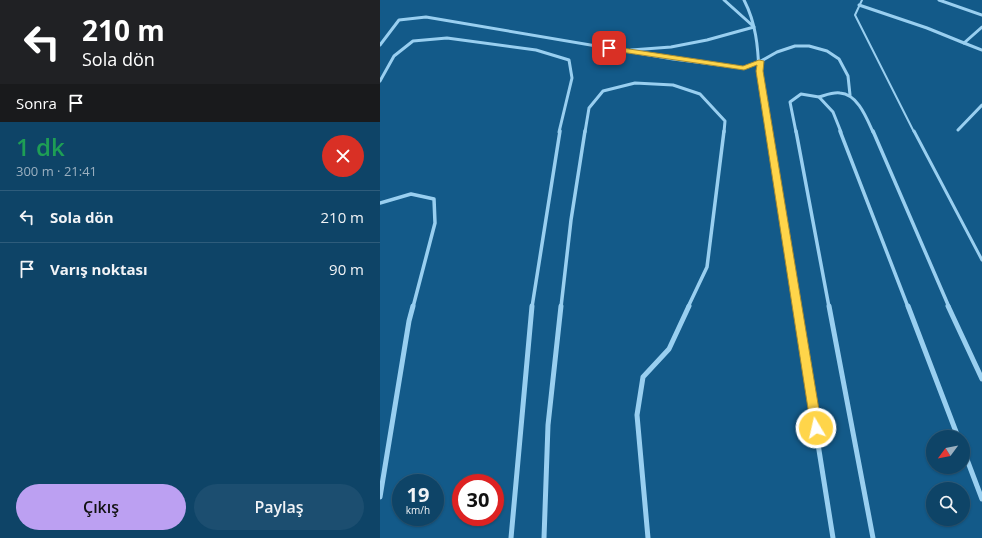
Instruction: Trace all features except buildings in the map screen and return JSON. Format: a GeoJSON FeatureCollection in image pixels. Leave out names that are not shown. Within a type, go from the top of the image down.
{"type":"FeatureCollection","features":[{"type":"Feature","properties":{"kind":"street"},"geometry":{"type":"LineString","coordinates":[[724,0],[754,27]]}},
{"type":"Feature","properties":{"kind":"street"},"geometry":{"type":"LineString","coordinates":[[744,0],[754,27],[761,61],[759,71],[833,538]]}},
{"type":"Feature","properties":{"kind":"street"},"geometry":{"type":"LineString","coordinates":[[939,0],[982,15]]}},
{"type":"Feature","properties":{"kind":"street"},"geometry":{"type":"LineString","coordinates":[[859,5],[927,28],[982,50]]}},
{"type":"Feature","properties":{"kind":"street"},"geometry":{"type":"LineString","coordinates":[[380,45],[400,20],[426,17],[624,51],[744,68],[778,52],[795,46],[809,46],[827,51],[839,59],[848,76],[850,95],[866,116],[937,282],[982,379]]}},
{"type":"Feature","properties":{"kind":"street"},"geometry":{"type":"LineString","coordinates":[[624,51],[671,47],[707,40],[754,27]]}},
{"type":"Feature","properties":{"kind":"street"},"geometry":{"type":"LineString","coordinates":[[964,44],[982,27]]}},
{"type":"Feature","properties":{"kind":"street"},"geometry":{"type":"LineString","coordinates":[[380,82],[394,56],[413,41],[447,38],[536,50],[569,60],[572,78],[557,143],[534,289],[510,538]]}},
{"type":"Feature","properties":{"kind":"street"},"geometry":{"type":"LineString","coordinates":[[544,538],[548,424],[572,220],[589,108],[603,91],[635,82],[673,85],[700,94],[725,121],[707,267],[669,350],[643,377],[637,415],[648,538]]}},
{"type":"Feature","properties":{"kind":"street"},"geometry":{"type":"LineString","coordinates":[[850,95],[835,91],[819,96],[801,94],[790,102],[873,538]]}},
{"type":"Feature","properties":{"kind":"street"},"geometry":{"type":"LineString","coordinates":[[819,96],[833,112],[955,430]]}},
{"type":"Feature","properties":{"kind":"street"},"geometry":{"type":"LineString","coordinates":[[958,130],[982,105]]}},
{"type":"Feature","properties":{"kind":"street"},"geometry":{"type":"LineString","coordinates":[[380,203],[411,194],[434,199],[435,223],[409,320],[380,497]]}},
{"type":"Feature","properties":{"kind":"street"},"geometry":{"type":"LineString","coordinates":[[970,467],[982,499]]}},
{"type":"Feature","properties":{"kind":"lane"},"geometry":{"type":"LineString","coordinates":[[862,0],[855,15],[908,121],[982,260]]}},
{"type":"Feature","properties":{"kind":"route"},"geometry":{"type":"LineString","coordinates":[[609,48],[673,59],[744,68],[761,61],[759,71],[816,428]]}}]}
